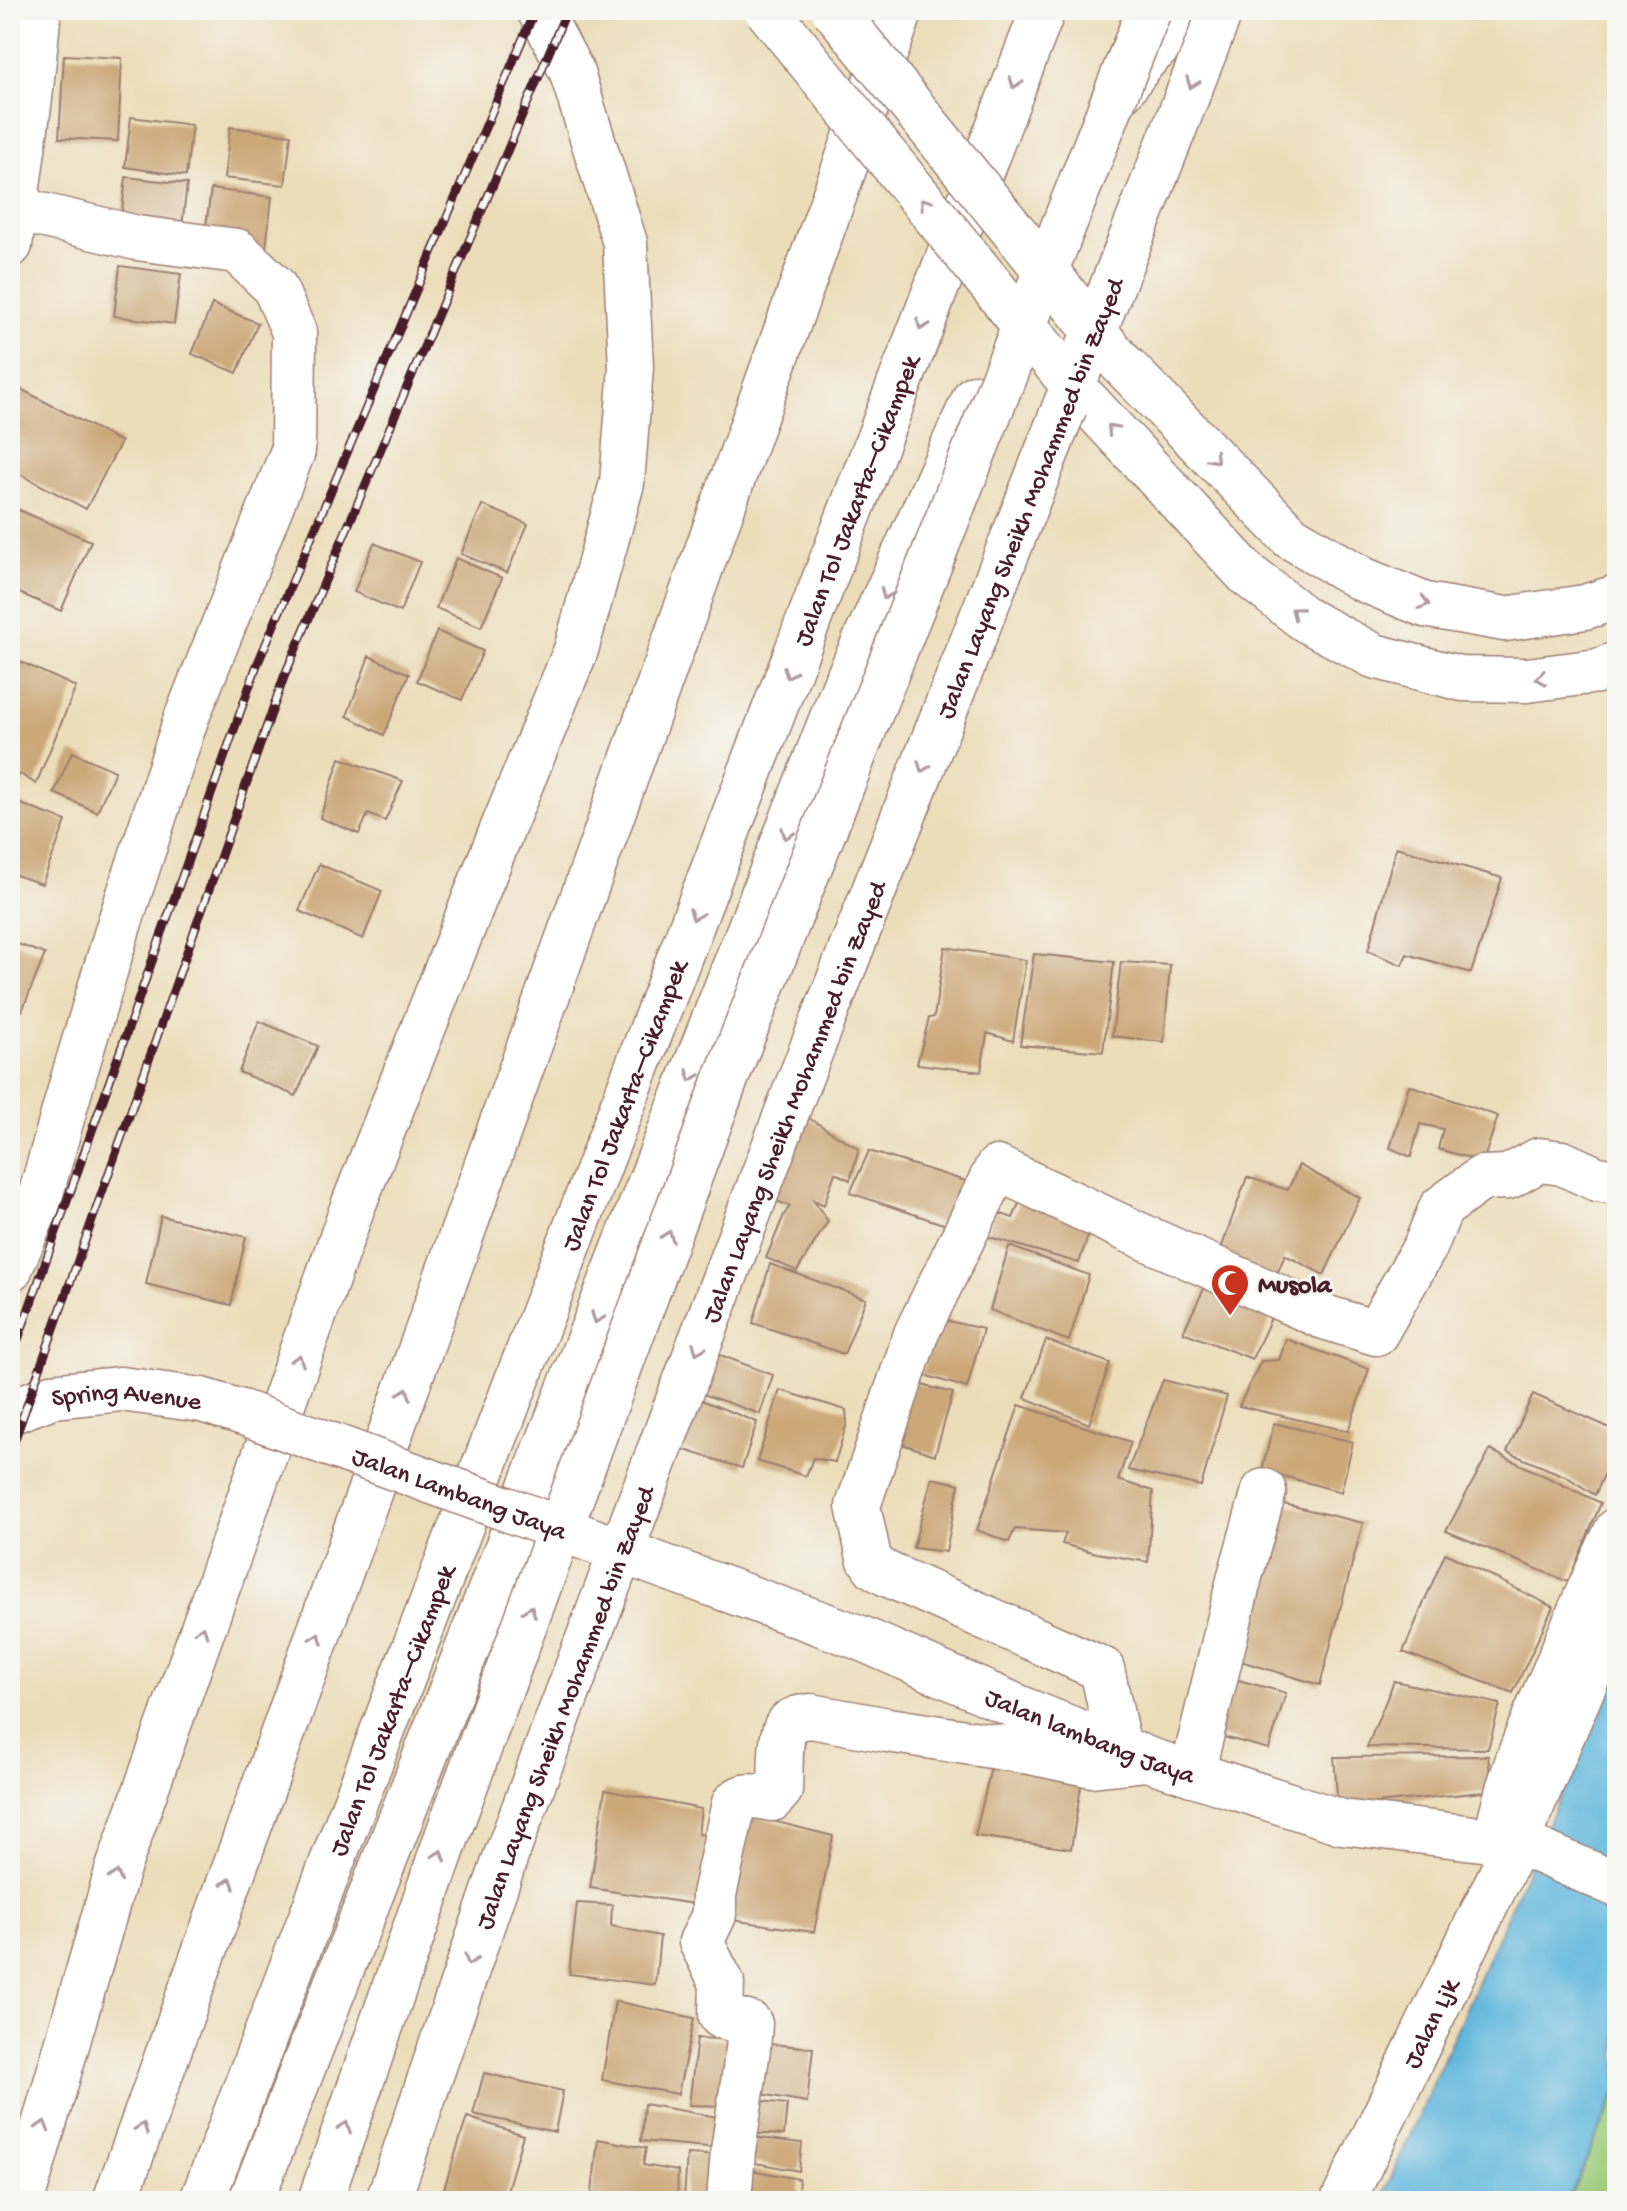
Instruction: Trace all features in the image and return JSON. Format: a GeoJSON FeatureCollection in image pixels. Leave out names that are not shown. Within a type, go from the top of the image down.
{"type":"FeatureCollection","features":[{"type":"Feature","properties":{"kind":"main road"},"geometry":{"type":"LineString","coordinates":[[10,1269],[38,1204],[118,928],[186,719],[293,451],[294,332],[274,286],[237,251],[13,227],[39,10]]}},
{"type":"Feature","properties":{"kind":"main road"},"geometry":{"type":"LineString","coordinates":[[22,2201],[117,1871],[353,1206],[576,650],[622,483],[631,367],[625,243],[571,70],[539,10]]}},
{"type":"Feature","properties":{"kind":"main road"},"geometry":{"type":"LineString","coordinates":[[767,10],[1080,394],[1248,575],[1306,620],[1374,656],[1463,679],[1527,680],[1598,671],[1617,664]]}},
{"type":"Feature","properties":{"kind":"main road"},"geometry":{"type":"LineString","coordinates":[[834,10],[1120,362],[1291,537],[1362,579],[1425,605],[1505,619],[1585,607],[1617,597]]}},
{"type":"Feature","properties":{"kind":"main road"},"geometry":{"type":"LineString","coordinates":[[115,2201],[901,10]]}},
{"type":"Feature","properties":{"kind":"main road","name":"Jalan Tol Jakarta–Cikampek"},"geometry":{"type":"LineString","coordinates":[[202,2201],[1043,10]]}},
{"type":"Feature","properties":{"kind":"main road"},"geometry":{"type":"LineString","coordinates":[[320,2201],[451,1825],[727,1076],[1149,10]]}},
{"type":"Feature","properties":{"kind":"main road"},"geometry":{"type":"LineString","coordinates":[[251,2201],[844,687],[1100,121],[1144,60],[1196,10]]}},
{"type":"Feature","properties":{"kind":"main road","name":"Jalan Layang Sheikh Mohammed bin Zayed"},"geometry":{"type":"LineString","coordinates":[[388,2201],[506,1856],[781,1128],[1221,10]]}},
{"type":"Feature","properties":{"kind":"main road"},"geometry":{"type":"LineString","coordinates":[[729,2201],[750,2024],[721,2016],[722,1983],[701,1942],[714,1915],[714,1895],[734,1803],[745,1796],[772,1799],[776,1796],[780,1790],[783,1734],[788,1723],[811,1716],[1092,1765],[1133,1753],[1102,1669],[887,1574],[875,1567],[869,1558],[858,1506],[916,1334],[997,1168],[1321,1316],[1376,1333],[1426,1245],[1441,1208],[1482,1178],[1508,1177],[1539,1160],[1562,1163],[1597,1179],[1617,1182]]}},
{"type":"Feature","properties":{"kind":"main road","name":"Spring Avenue"},"geometry":{"type":"LineString","coordinates":[[10,1412],[52,1396],[121,1389],[202,1400],[244,1413]]}},
{"type":"Feature","properties":{"kind":"main road","name":"Jalan Lambang Jaya"},"geometry":{"type":"LineString","coordinates":[[244,1413],[676,1571]]}},
{"type":"Feature","properties":{"kind":"main road"},"geometry":{"type":"LineString","coordinates":[[1192,1774],[1264,1491]]}},
{"type":"Feature","properties":{"kind":"main road"},"geometry":{"type":"LineString","coordinates":[[1511,1842],[1506,1794],[1522,1745],[1617,1530]]}},
{"type":"Feature","properties":{"kind":"main road","name":"Jalan lambang Jaya"},"geometry":{"type":"LineString","coordinates":[[676,1571],[858,1637],[1027,1711],[1192,1774],[1342,1822],[1511,1842]]}},
{"type":"Feature","properties":{"kind":"main road"},"geometry":{"type":"LineString","coordinates":[[1511,1842],[1617,1609]]}},
{"type":"Feature","properties":{"kind":"main road"},"geometry":{"type":"LineString","coordinates":[[1511,1842],[1617,1885]]}},
{"type":"Feature","properties":{"kind":"main road","name":"Jalan Ljk"},"geometry":{"type":"LineString","coordinates":[[1343,2201],[1511,1842]]}},
{"type":"Feature","properties":{"kind":"green space"},"geometry":{"type":"Polygon","coordinates":[[[1617,2091],[1617,2201],[1568,2201],[1617,2091]]]}},
{"type":"Feature","properties":{"kind":"water"},"geometry":{"type":"Polygon","coordinates":[[[1617,1667],[1617,2091],[1568,2201],[1381,2201],[1617,1667]]]}},
{"type":"Feature","properties":{"kind":"building"},"geometry":{"type":"Polygon","coordinates":[[[64,55],[122,58],[118,141],[59,138],[64,55]]]}},
{"type":"Feature","properties":{"kind":"building"},"geometry":{"type":"Polygon","coordinates":[[[131,117],[192,125],[186,176],[125,167],[131,117]]]}},
{"type":"Feature","properties":{"kind":"building"},"geometry":{"type":"Polygon","coordinates":[[[230,127],[291,135],[285,185],[224,178],[230,127]]]}},
{"type":"Feature","properties":{"kind":"building"},"geometry":{"type":"Polygon","coordinates":[[[126,177],[187,184],[181,235],[120,227],[126,177]]]}},
{"type":"Feature","properties":{"kind":"building"},"geometry":{"type":"Polygon","coordinates":[[[211,189],[272,197],[266,248],[204,240],[211,189]]]}},
{"type":"Feature","properties":{"kind":"building"},"geometry":{"type":"Polygon","coordinates":[[[120,266],[181,274],[174,324],[114,316],[120,266]]]}},
{"type":"Feature","properties":{"kind":"building"},"geometry":{"type":"Polygon","coordinates":[[[212,304],[258,323],[237,373],[192,354],[212,304]]]}},
{"type":"Feature","properties":{"kind":"building"},"geometry":{"type":"Polygon","coordinates":[[[17,387],[121,442],[86,509],[10,469],[10,402],[17,387]]]}},
{"type":"Feature","properties":{"kind":"building"},"geometry":{"type":"Polygon","coordinates":[[[482,505],[528,524],[507,573],[461,554],[482,505]]]}},
{"type":"Feature","properties":{"kind":"building"},"geometry":{"type":"Polygon","coordinates":[[[19,510],[91,541],[61,611],[10,589],[10,530],[19,510]]]}},
{"type":"Feature","properties":{"kind":"building"},"geometry":{"type":"Polygon","coordinates":[[[374,543],[420,562],[400,612],[354,592],[374,543]]]}},
{"type":"Feature","properties":{"kind":"building"},"geometry":{"type":"Polygon","coordinates":[[[456,558],[502,578],[481,627],[436,608],[456,558]]]}},
{"type":"Feature","properties":{"kind":"building"},"geometry":{"type":"Polygon","coordinates":[[[437,631],[483,651],[462,700],[417,681],[437,631]]]}},
{"type":"Feature","properties":{"kind":"building"},"geometry":{"type":"Polygon","coordinates":[[[369,656],[409,674],[384,735],[347,716],[369,656]]]}},
{"type":"Feature","properties":{"kind":"building"},"geometry":{"type":"Polygon","coordinates":[[[10,657],[76,687],[36,784],[20,774],[14,786],[10,784],[10,657]]]}},
{"type":"Feature","properties":{"kind":"building"},"geometry":{"type":"Polygon","coordinates":[[[72,752],[115,771],[97,812],[54,793],[72,752]]]}},
{"type":"Feature","properties":{"kind":"building"},"geometry":{"type":"Polygon","coordinates":[[[340,758],[403,781],[385,821],[368,814],[359,834],[320,818],[340,758]]]}},
{"type":"Feature","properties":{"kind":"building"},"geometry":{"type":"Polygon","coordinates":[[[10,800],[66,821],[42,884],[10,873],[10,800]]]}},
{"type":"Feature","properties":{"kind":"building"},"geometry":{"type":"Polygon","coordinates":[[[1396,847],[1502,878],[1471,973],[1407,954],[1402,965],[1368,951],[1396,847]]]}},
{"type":"Feature","properties":{"kind":"building"},"geometry":{"type":"Polygon","coordinates":[[[319,864],[382,891],[363,939],[299,911],[319,864]]]}},
{"type":"Feature","properties":{"kind":"building"},"geometry":{"type":"Polygon","coordinates":[[[10,941],[45,954],[22,1011],[10,1006],[10,941]]]}},
{"type":"Feature","properties":{"kind":"building"},"geometry":{"type":"Polygon","coordinates":[[[945,947],[1026,960],[1013,1041],[987,1033],[981,1072],[917,1064],[929,1018],[934,1017],[945,947]]]}},
{"type":"Feature","properties":{"kind":"building"},"geometry":{"type":"Polygon","coordinates":[[[1034,954],[1114,962],[1103,1052],[1020,1045],[1034,954]]]}},
{"type":"Feature","properties":{"kind":"building"},"geometry":{"type":"Polygon","coordinates":[[[1121,962],[1170,965],[1164,1042],[1112,1036],[1121,962]]]}},
{"type":"Feature","properties":{"kind":"building"},"geometry":{"type":"Polygon","coordinates":[[[259,1021],[318,1046],[296,1096],[239,1072],[259,1021]]]}},
{"type":"Feature","properties":{"kind":"building"},"geometry":{"type":"Polygon","coordinates":[[[1409,1085],[1498,1116],[1483,1162],[1438,1149],[1443,1129],[1420,1124],[1411,1157],[1390,1148],[1409,1085]]]}},
{"type":"Feature","properties":{"kind":"building"},"geometry":{"type":"Polygon","coordinates":[[[807,1117],[859,1149],[850,1180],[835,1173],[824,1205],[813,1200],[828,1221],[797,1271],[766,1258],[790,1206],[771,1199],[807,1117]]]}},
{"type":"Feature","properties":{"kind":"building"},"geometry":{"type":"Polygon","coordinates":[[[869,1151],[978,1185],[961,1230],[850,1193],[869,1151]]]}},
{"type":"Feature","properties":{"kind":"building"},"geometry":{"type":"Polygon","coordinates":[[[1299,1165],[1360,1198],[1324,1275],[1285,1255],[1274,1281],[1218,1257],[1247,1177],[1288,1190],[1299,1165]]]}},
{"type":"Feature","properties":{"kind":"building"},"geometry":{"type":"Polygon","coordinates":[[[1024,1191],[1094,1217],[1079,1263],[986,1236],[993,1211],[1013,1218],[1024,1191]]]}},
{"type":"Feature","properties":{"kind":"building"},"geometry":{"type":"Polygon","coordinates":[[[161,1216],[246,1237],[231,1305],[146,1284],[161,1216]]]}},
{"type":"Feature","properties":{"kind":"building"},"geometry":{"type":"Polygon","coordinates":[[[1009,1246],[1089,1275],[1069,1341],[990,1310],[1009,1246]]]}},
{"type":"Feature","properties":{"kind":"building"},"geometry":{"type":"Polygon","coordinates":[[[770,1264],[866,1299],[844,1354],[753,1323],[770,1264]]]}},
{"type":"Feature","properties":{"kind":"building","name":"Musola"},"geometry":{"type":"Polygon","coordinates":[[[1212,1272],[1278,1303],[1252,1359],[1183,1332],[1212,1272]]]}},
{"type":"Feature","properties":{"kind":"building"},"geometry":{"type":"Polygon","coordinates":[[[940,1319],[983,1329],[967,1388],[921,1374],[940,1319]]]}},
{"type":"Feature","properties":{"kind":"building"},"geometry":{"type":"Polygon","coordinates":[[[1286,1339],[1369,1369],[1348,1431],[1239,1406],[1261,1361],[1279,1360],[1286,1339]]]}},
{"type":"Feature","properties":{"kind":"building"},"geometry":{"type":"Polygon","coordinates":[[[1046,1340],[1110,1363],[1089,1424],[1025,1398],[1046,1340]]]}},
{"type":"Feature","properties":{"kind":"building"},"geometry":{"type":"Polygon","coordinates":[[[715,1353],[773,1375],[760,1414],[697,1392],[715,1353]]]}},
{"type":"Feature","properties":{"kind":"building"},"geometry":{"type":"Polygon","coordinates":[[[1163,1380],[1227,1396],[1201,1486],[1128,1470],[1163,1380]]]}},
{"type":"Feature","properties":{"kind":"building"},"geometry":{"type":"Polygon","coordinates":[[[914,1383],[953,1393],[935,1455],[896,1442],[914,1383]]]}},
{"type":"Feature","properties":{"kind":"building"},"geometry":{"type":"Polygon","coordinates":[[[780,1390],[846,1410],[847,1423],[835,1462],[813,1458],[806,1476],[757,1461],[780,1390]]]}},
{"type":"Feature","properties":{"kind":"building"},"geometry":{"type":"Polygon","coordinates":[[[686,1394],[757,1422],[742,1468],[669,1445],[686,1394]]]}},
{"type":"Feature","properties":{"kind":"building"},"geometry":{"type":"Polygon","coordinates":[[[1533,1394],[1617,1431],[1617,1446],[1595,1495],[1567,1477],[1507,1452],[1533,1394]]]}},
{"type":"Feature","properties":{"kind":"building"},"geometry":{"type":"Polygon","coordinates":[[[1019,1405],[1131,1442],[1118,1480],[1153,1491],[1148,1562],[1062,1544],[1066,1533],[1015,1529],[1009,1542],[977,1530],[1019,1405]]]}},
{"type":"Feature","properties":{"kind":"building"},"geometry":{"type":"Polygon","coordinates":[[[1274,1423],[1353,1442],[1341,1492],[1262,1470],[1274,1423]]]}},
{"type":"Feature","properties":{"kind":"building"},"geometry":{"type":"Polygon","coordinates":[[[1490,1450],[1601,1503],[1568,1582],[1446,1531],[1490,1450]]]}},
{"type":"Feature","properties":{"kind":"building"},"geometry":{"type":"Polygon","coordinates":[[[932,1478],[959,1484],[946,1552],[913,1548],[932,1478]]]}},
{"type":"Feature","properties":{"kind":"building"},"geometry":{"type":"Polygon","coordinates":[[[1276,1502],[1363,1523],[1320,1685],[1234,1659],[1276,1502]]]}},
{"type":"Feature","properties":{"kind":"building"},"geometry":{"type":"Polygon","coordinates":[[[1445,1553],[1553,1607],[1513,1693],[1403,1652],[1445,1553]]]}},
{"type":"Feature","properties":{"kind":"building"},"geometry":{"type":"Polygon","coordinates":[[[1231,1678],[1286,1693],[1269,1749],[1216,1735],[1231,1678]]]}},
{"type":"Feature","properties":{"kind":"building"},"geometry":{"type":"Polygon","coordinates":[[[1394,1681],[1500,1704],[1488,1749],[1367,1747],[1394,1681]]]}},
{"type":"Feature","properties":{"kind":"building"},"geometry":{"type":"Polygon","coordinates":[[[1488,1756],[1492,1791],[1338,1807],[1334,1757],[1488,1756]]]}},
{"type":"Feature","properties":{"kind":"building"},"geometry":{"type":"Polygon","coordinates":[[[993,1759],[1082,1780],[1071,1849],[975,1836],[993,1759]]]}},
{"type":"Feature","properties":{"kind":"building"},"geometry":{"type":"Polygon","coordinates":[[[605,1790],[701,1809],[698,1834],[720,1837],[707,1906],[590,1888],[605,1790]]]}},
{"type":"Feature","properties":{"kind":"building"},"geometry":{"type":"Polygon","coordinates":[[[749,1815],[833,1836],[814,1932],[731,1920],[749,1815]]]}},
{"type":"Feature","properties":{"kind":"building"},"geometry":{"type":"Polygon","coordinates":[[[577,1903],[612,1905],[611,1926],[660,1936],[655,1985],[569,1974],[577,1903]]]}},
{"type":"Feature","properties":{"kind":"building"},"geometry":{"type":"Polygon","coordinates":[[[615,2001],[694,2018],[678,2094],[602,2080],[615,2001]]]}},
{"type":"Feature","properties":{"kind":"building"},"geometry":{"type":"Polygon","coordinates":[[[697,2038],[741,2040],[731,2106],[689,2105],[697,2038]]]}},
{"type":"Feature","properties":{"kind":"building"},"geometry":{"type":"Polygon","coordinates":[[[759,2043],[813,2048],[807,2102],[749,2092],[759,2043]]]}},
{"type":"Feature","properties":{"kind":"building"},"geometry":{"type":"Polygon","coordinates":[[[484,2073],[563,2091],[555,2132],[473,2114],[484,2073]]]}},
{"type":"Feature","properties":{"kind":"building"},"geometry":{"type":"Polygon","coordinates":[[[746,2099],[787,2104],[784,2135],[741,2133],[746,2099]]]}},
{"type":"Feature","properties":{"kind":"building"},"geometry":{"type":"Polygon","coordinates":[[[644,2104],[723,2118],[718,2148],[641,2141],[644,2104]]]}},
{"type":"Feature","properties":{"kind":"building"},"geometry":{"type":"Polygon","coordinates":[[[467,2117],[523,2135],[504,2201],[440,2201],[467,2117]]]}},
{"type":"Feature","properties":{"kind":"building"},"geometry":{"type":"Polygon","coordinates":[[[744,2136],[802,2143],[799,2171],[739,2160],[744,2136]]]}},
{"type":"Feature","properties":{"kind":"building"},"geometry":{"type":"Polygon","coordinates":[[[598,2139],[646,2148],[643,2165],[678,2171],[677,2201],[591,2201],[598,2139]]]}},
{"type":"Feature","properties":{"kind":"building"},"geometry":{"type":"Polygon","coordinates":[[[687,2154],[725,2156],[722,2201],[684,2201],[687,2154]]]}},
{"type":"Feature","properties":{"kind":"building"},"geometry":{"type":"Polygon","coordinates":[[[740,2168],[799,2179],[797,2201],[739,2201],[740,2168]]]}},
{"type":"Feature","properties":{"kind":"railway"},"geometry":{"type":"LineString","coordinates":[[10,1362],[257,665],[535,10]]}},
{"type":"Feature","properties":{"kind":"railway"},"geometry":{"type":"LineString","coordinates":[[10,1453],[284,677],[567,10]]}},
{"type":"Feature","properties":{"kind":"place","name":"Musola"},"geometry":{"type":"Point","coordinates":[1230,1317]}}]}
